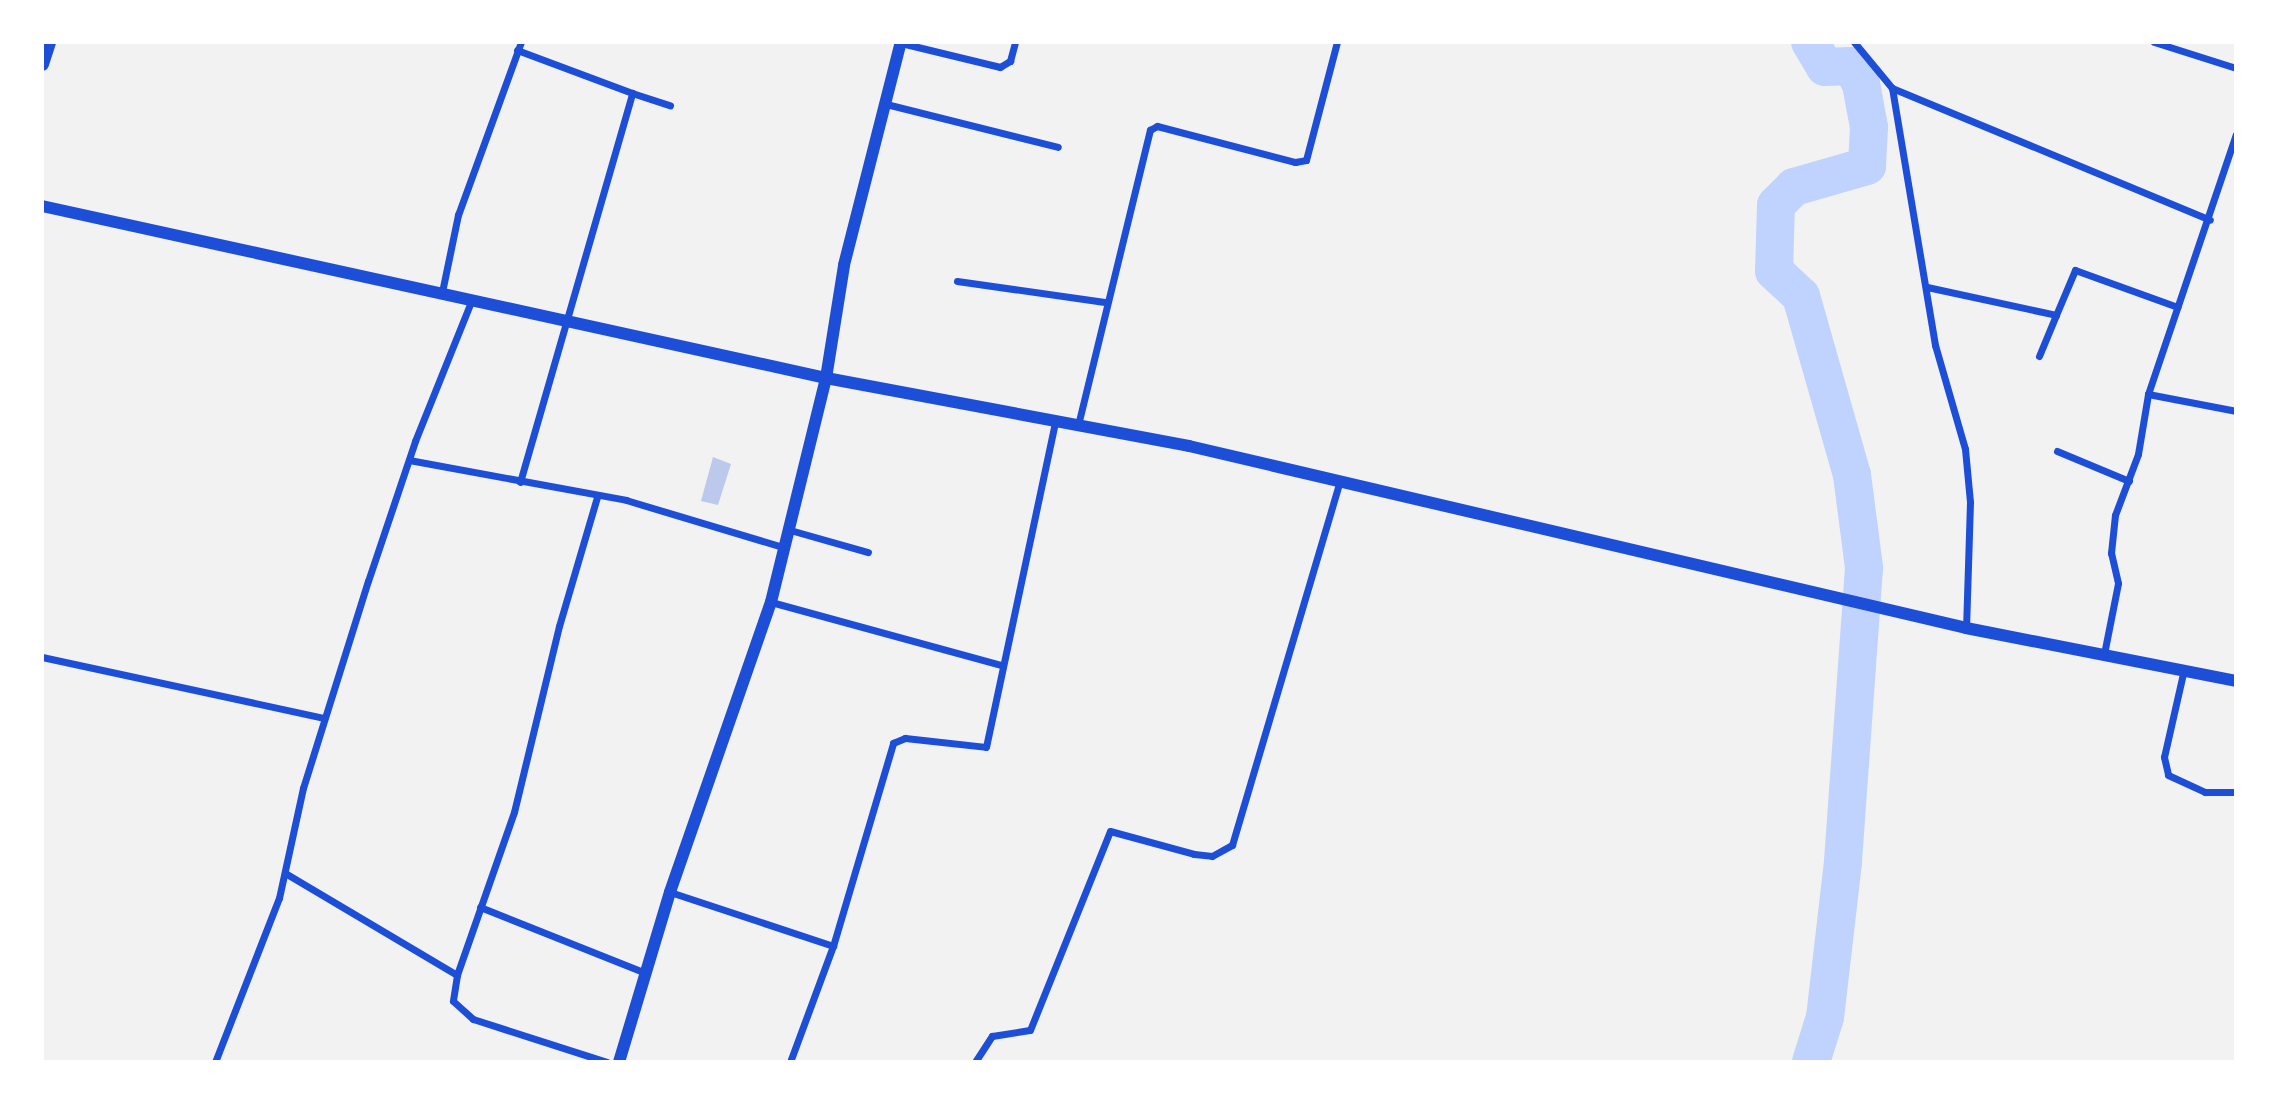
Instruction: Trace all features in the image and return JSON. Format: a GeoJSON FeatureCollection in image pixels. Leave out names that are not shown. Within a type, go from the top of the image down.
{"type":"FeatureCollection","features":[{"type":"Feature","properties":{"kind":"main road"},"geometry":{"type":"LineString","coordinates":[[42,64],[49,42]]}},
{"type":"Feature","properties":{"kind":"street"},"geometry":{"type":"LineString","coordinates":[[619,1062],[670,892],[771,602],[826,378],[844,265],[901,42],[1000,67],[1010,61],[1015,42]]}},
{"type":"Feature","properties":{"kind":"street"},"geometry":{"type":"LineString","coordinates":[[1078,425],[1105,302],[1150,130],[1157,126],[1295,162],[1306,160],[1337,42]]}},
{"type":"Feature","properties":{"kind":"street"},"geometry":{"type":"LineString","coordinates":[[1854,42],[1892,88],[2210,220]]}},
{"type":"Feature","properties":{"kind":"street"},"geometry":{"type":"LineString","coordinates":[[2154,42],[2236,68]]}},
{"type":"Feature","properties":{"kind":"street"},"geometry":{"type":"LineString","coordinates":[[442,292],[458,215],[519,46],[632,93],[670,105]]}},
{"type":"Feature","properties":{"kind":"street"},"geometry":{"type":"LineString","coordinates":[[1892,88],[1935,345],[1969,476],[1966,628]]}},
{"type":"Feature","properties":{"kind":"street"},"geometry":{"type":"LineString","coordinates":[[520,482],[632,93]]}},
{"type":"Feature","properties":{"kind":"street"},"geometry":{"type":"LineString","coordinates":[[886,104],[1058,147]]}},
{"type":"Feature","properties":{"kind":"street"},"geometry":{"type":"LineString","coordinates":[[2104,654],[2118,583],[2111,553],[2115,515],[2129,481],[2148,394],[2210,220],[2236,134]]}},
{"type":"Feature","properties":{"kind":"street"},"geometry":{"type":"LineString","coordinates":[[42,206],[826,378],[1078,425],[1641,550],[1966,628],[2236,681]]}},
{"type":"Feature","properties":{"kind":"street"},"geometry":{"type":"LineString","coordinates":[[2039,356],[2075,270],[2178,307]]}},
{"type":"Feature","properties":{"kind":"street"},"geometry":{"type":"LineString","coordinates":[[957,281],[1105,302]]}},
{"type":"Feature","properties":{"kind":"street"},"geometry":{"type":"LineString","coordinates":[[1927,287],[2056,314]]}},
{"type":"Feature","properties":{"kind":"street"},"geometry":{"type":"LineString","coordinates":[[215,1062],[285,873],[324,718],[409,460],[472,299]]}},
{"type":"Feature","properties":{"kind":"street"},"geometry":{"type":"LineString","coordinates":[[2148,394],[2236,411]]}},
{"type":"Feature","properties":{"kind":"street"},"geometry":{"type":"LineString","coordinates":[[790,1062],[833,946],[893,743],[905,738],[986,747],[1001,665],[1055,421]]}},
{"type":"Feature","properties":{"kind":"street"},"geometry":{"type":"LineString","coordinates":[[2057,451],[2129,481]]}},
{"type":"Feature","properties":{"kind":"street"},"geometry":{"type":"LineString","coordinates":[[409,460],[597,497],[626,500],[783,547]]}},
{"type":"Feature","properties":{"kind":"street"},"geometry":{"type":"LineString","coordinates":[[975,1062],[992,1036],[1030,1030],[1110,831],[1203,855],[1223,853],[1232,845],[1339,483]]}},
{"type":"Feature","properties":{"kind":"street"},"geometry":{"type":"LineString","coordinates":[[597,497],[559,626],[514,812],[457,975],[453,1001],[472,1019],[607,1062]]}},
{"type":"Feature","properties":{"kind":"street"},"geometry":{"type":"LineString","coordinates":[[790,530],[868,552]]}},
{"type":"Feature","properties":{"kind":"street"},"geometry":{"type":"LineString","coordinates":[[771,602],[1001,665]]}},
{"type":"Feature","properties":{"kind":"street"},"geometry":{"type":"LineString","coordinates":[[42,657],[324,718]]}},
{"type":"Feature","properties":{"kind":"street"},"geometry":{"type":"LineString","coordinates":[[2184,669],[2164,757],[2168,775],[2205,792],[2236,792]]}},
{"type":"Feature","properties":{"kind":"street"},"geometry":{"type":"LineString","coordinates":[[285,873],[457,975]]}},
{"type":"Feature","properties":{"kind":"street"},"geometry":{"type":"LineString","coordinates":[[670,892],[833,946]]}},
{"type":"Feature","properties":{"kind":"street"},"geometry":{"type":"LineString","coordinates":[[480,907],[646,974]]}},
{"type":"Feature","properties":{"kind":"building"},"geometry":{"type":"Polygon","coordinates":[[[713,457],[731,464],[718,505],[701,501],[713,457]]]}},
{"type":"Feature","properties":{"kind":"waterway"},"geometry":{"type":"LineString","coordinates":[[1810,42],[1825,67],[1851,66],[1861,84],[1869,127],[1867,166],[1794,187],[1776,205],[1774,271],[1801,296],[1852,475],[1864,568],[1843,862],[1825,1017],[1811,1062]]}}]}
